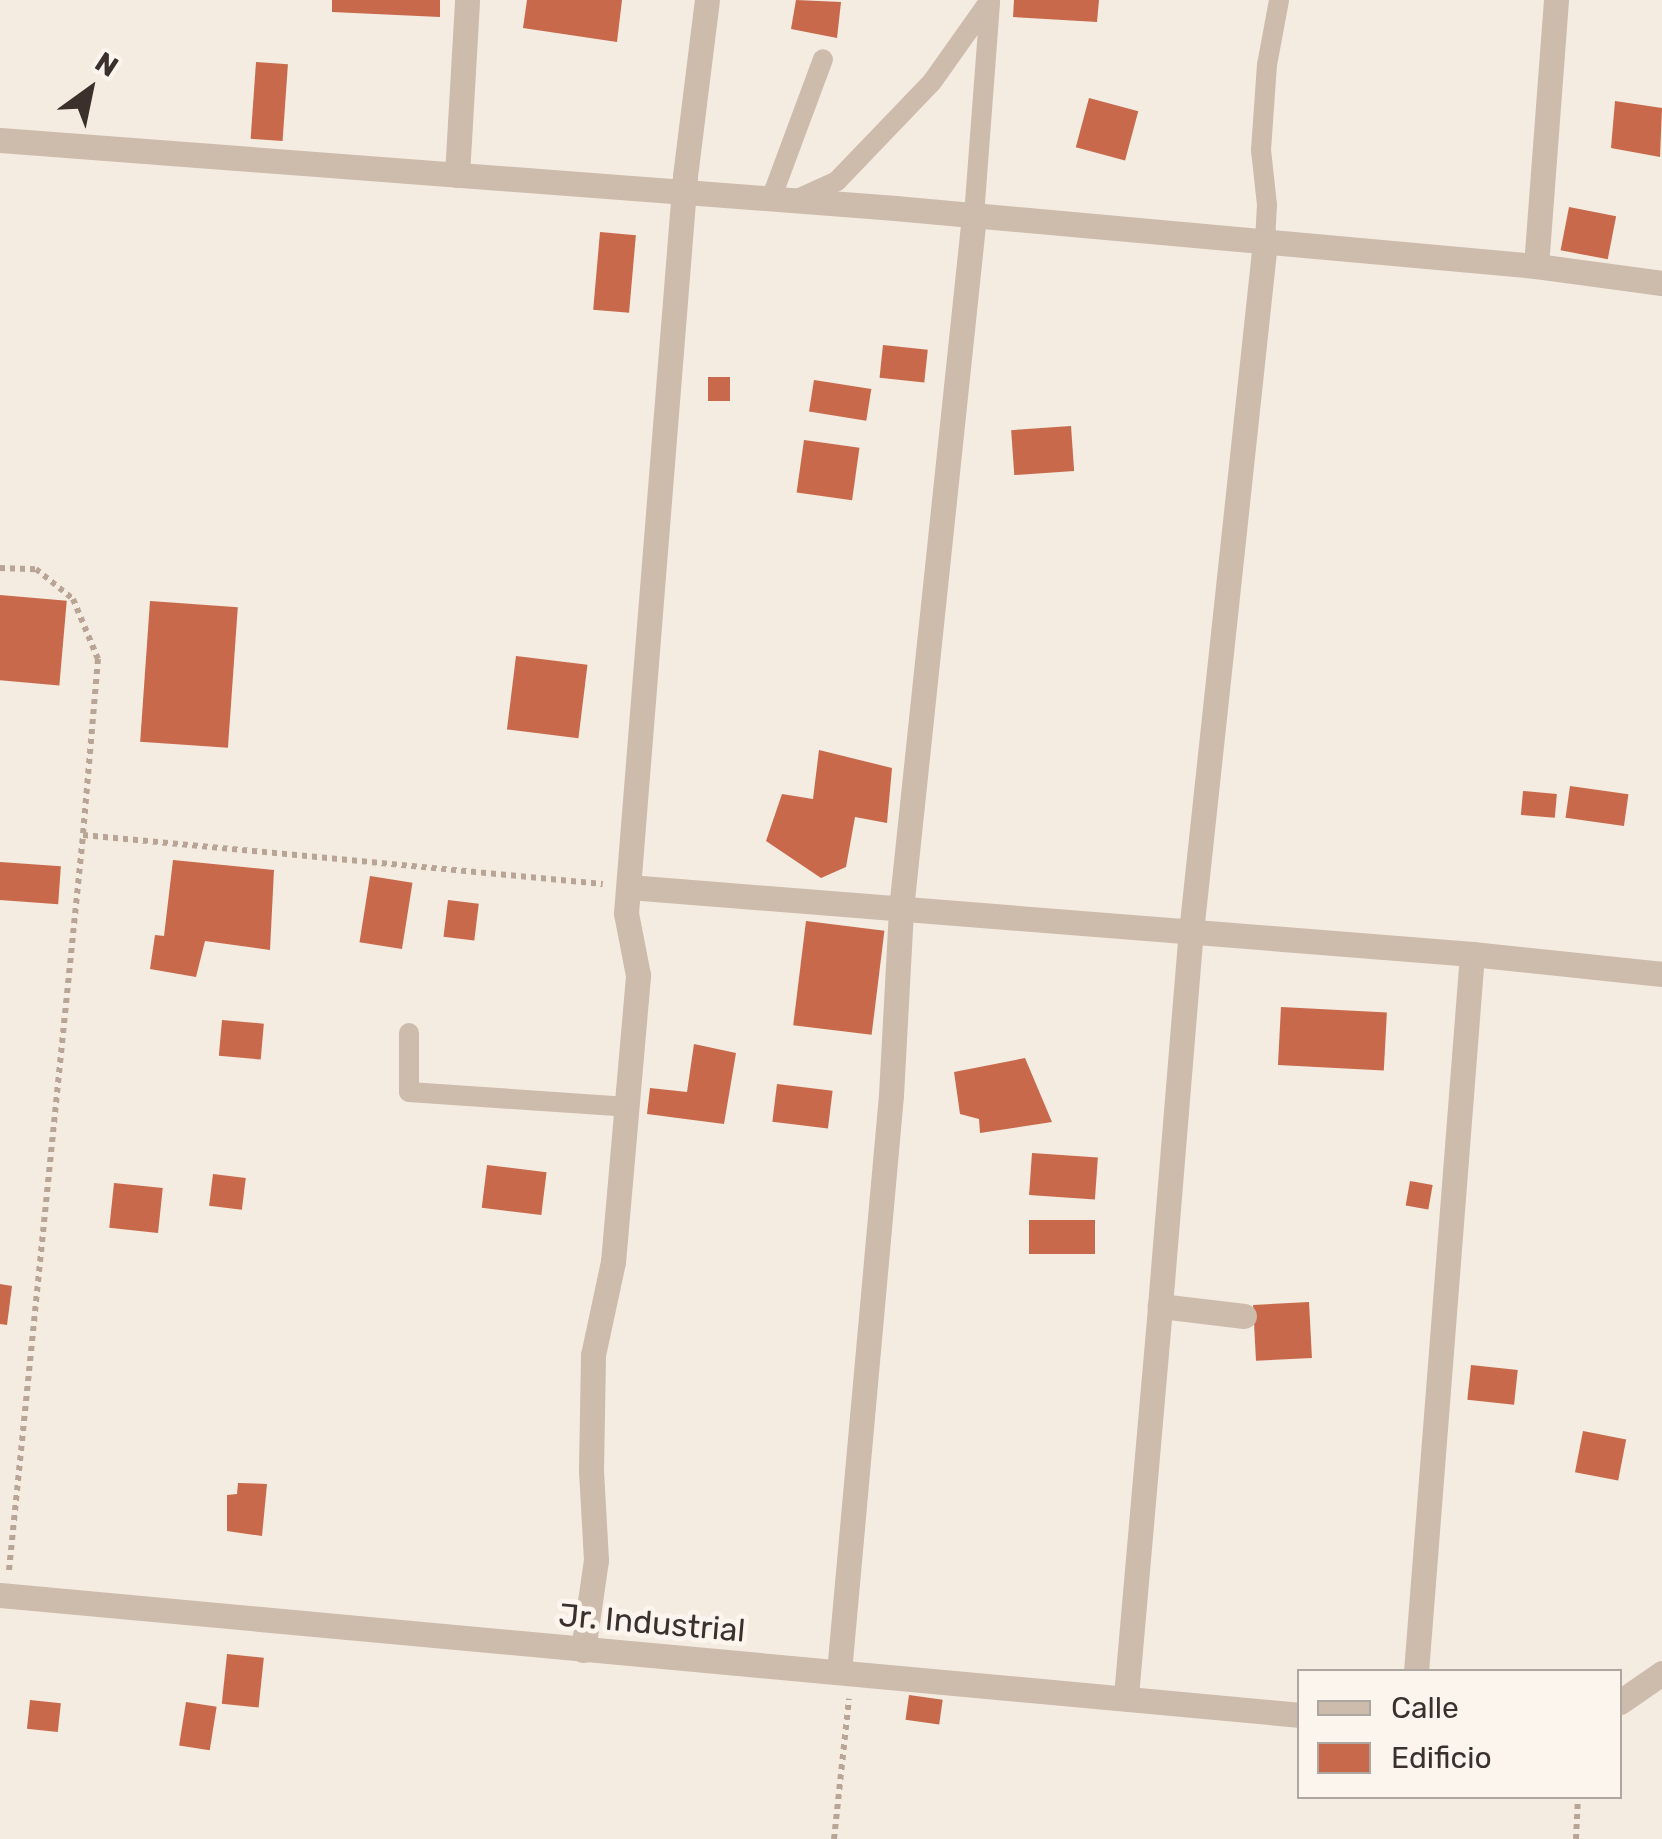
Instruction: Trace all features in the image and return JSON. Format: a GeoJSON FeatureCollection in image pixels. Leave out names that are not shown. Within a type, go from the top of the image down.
{"type":"FeatureCollection","features":[{"type":"Feature","properties":{"kind":"street"},"geometry":{"type":"LineString","coordinates":[[456,175],[467,0]]}},
{"type":"Feature","properties":{"kind":"street"},"geometry":{"type":"LineString","coordinates":[[582,1650],[596,1560],[591,1470],[593,1354],[612,1262],[638,975],[626,914],[707,0]]}},
{"type":"Feature","properties":{"kind":"street"},"geometry":{"type":"LineString","coordinates":[[1536,266],[1556,0]]}},
{"type":"Feature","properties":{"kind":"street"},"geometry":{"type":"LineString","coordinates":[[0,140],[974,216],[1536,266],[1662,284]]}},
{"type":"Feature","properties":{"kind":"street"},"geometry":{"type":"LineString","coordinates":[[846,1672],[901,909],[974,216]]}},
{"type":"Feature","properties":{"kind":"street"},"geometry":{"type":"LineString","coordinates":[[1126,1696],[1191,932],[1265,242]]}},
{"type":"Feature","properties":{"kind":"street"},"geometry":{"type":"LineString","coordinates":[[629,887],[1472,954],[1662,974]]}},
{"type":"Feature","properties":{"kind":"street"},"geometry":{"type":"LineString","coordinates":[[1416,1669],[1472,954]]}},
{"type":"Feature","properties":{"kind":"street"},"geometry":{"type":"LineString","coordinates":[[1160,1306],[1244,1316]]}},
{"type":"Feature","properties":{"kind":"street","name":"Jr. Industrial"},"geometry":{"type":"LineString","coordinates":[[3,1596],[1297,1715]]}},
{"type":"Feature","properties":{"kind":"street"},"geometry":{"type":"LineString","coordinates":[[1622,1701],[1662,1673]]}},
{"type":"Feature","properties":{"kind":"lane"},"geometry":{"type":"LineString","coordinates":[[782,200],[837,181],[932,82],[990,0]]}},
{"type":"Feature","properties":{"kind":"lane"},"geometry":{"type":"LineString","coordinates":[[974,216],[990,0]]}},
{"type":"Feature","properties":{"kind":"lane"},"geometry":{"type":"LineString","coordinates":[[1265,242],[1267,205],[1261,150],[1267,64],[1279,0]]}},
{"type":"Feature","properties":{"kind":"lane"},"geometry":{"type":"LineString","coordinates":[[782,200],[824,60]]}},
{"type":"Feature","properties":{"kind":"lane"},"geometry":{"type":"LineString","coordinates":[[409,1033],[409,1092],[627,1107]]}},
{"type":"Feature","properties":{"kind":"path"},"geometry":{"type":"LineString","coordinates":[[0,568],[36,569],[73,599],[98,658],[3,1596]]}},
{"type":"Feature","properties":{"kind":"path"},"geometry":{"type":"LineString","coordinates":[[83,835],[629,887]]}},
{"type":"Feature","properties":{"kind":"path"},"geometry":{"type":"LineString","coordinates":[[834,1839],[846,1672]]}},
{"type":"Feature","properties":{"kind":"path"},"geometry":{"type":"LineString","coordinates":[[1576,1839],[1578,1799]]}},
{"type":"Feature","properties":{"kind":"building"},"geometry":{"type":"Polygon","coordinates":[[[332,0],[440,0],[440,17],[332,12],[332,0]]]}},
{"type":"Feature","properties":{"kind":"building"},"geometry":{"type":"Polygon","coordinates":[[[527,0],[622,0],[617,42],[523,28],[527,0]]]}},
{"type":"Feature","properties":{"kind":"building"},"geometry":{"type":"Polygon","coordinates":[[[796,0],[841,2],[837,38],[791,29],[796,0]]]}},
{"type":"Feature","properties":{"kind":"building"},"geometry":{"type":"Polygon","coordinates":[[[1014,0],[1099,0],[1097,22],[1013,17],[1014,0]]]}},
{"type":"Feature","properties":{"kind":"building"},"geometry":{"type":"Polygon","coordinates":[[[256,62],[288,64],[283,141],[251,139],[256,62]]]}},
{"type":"Feature","properties":{"kind":"building"},"geometry":{"type":"Polygon","coordinates":[[[1089,98],[1138,111],[1125,160],[1076,147],[1089,98]]]}},
{"type":"Feature","properties":{"kind":"building"},"geometry":{"type":"Polygon","coordinates":[[[1615,101],[1662,108],[1660,157],[1611,148],[1615,101]]]}},
{"type":"Feature","properties":{"kind":"building"},"geometry":{"type":"Polygon","coordinates":[[[1569,207],[1616,216],[1608,259],[1561,250],[1569,207]]]}},
{"type":"Feature","properties":{"kind":"building"},"geometry":{"type":"Polygon","coordinates":[[[600,232],[636,235],[629,313],[593,310],[600,232]]]}},
{"type":"Feature","properties":{"kind":"building"},"geometry":{"type":"Polygon","coordinates":[[[883,345],[928,350],[924,383],[880,378],[883,345]]]}},
{"type":"Feature","properties":{"kind":"building"},"geometry":{"type":"Polygon","coordinates":[[[708,377],[730,377],[730,401],[708,401],[708,377]]]}},
{"type":"Feature","properties":{"kind":"building"},"geometry":{"type":"Polygon","coordinates":[[[814,380],[871,389],[866,421],[809,412],[814,380]]]}},
{"type":"Feature","properties":{"kind":"building"},"geometry":{"type":"Polygon","coordinates":[[[1071,426],[1074,471],[1014,475],[1011,430],[1071,426]]]}},
{"type":"Feature","properties":{"kind":"building"},"geometry":{"type":"Polygon","coordinates":[[[804,440],[859,448],[852,500],[797,492],[804,440]]]}},
{"type":"Feature","properties":{"kind":"building"},"geometry":{"type":"Polygon","coordinates":[[[0,595],[67,601],[59,686],[0,680],[0,595]]]}},
{"type":"Feature","properties":{"kind":"building"},"geometry":{"type":"Polygon","coordinates":[[[150,601],[238,607],[228,748],[140,742],[150,601]]]}},
{"type":"Feature","properties":{"kind":"building"},"geometry":{"type":"Polygon","coordinates":[[[516,656],[587,665],[578,738],[507,729],[516,656]]]}},
{"type":"Feature","properties":{"kind":"building"},"geometry":{"type":"Polygon","coordinates":[[[819,750],[892,768],[887,823],[855,817],[846,867],[821,878],[766,841],[782,794],[813,799],[819,750]]]}},
{"type":"Feature","properties":{"kind":"building"},"geometry":{"type":"Polygon","coordinates":[[[1570,786],[1628,794],[1624,826],[1566,818],[1570,786]]]}},
{"type":"Feature","properties":{"kind":"building"},"geometry":{"type":"Polygon","coordinates":[[[1523,791],[1557,794],[1555,818],[1521,815],[1523,791]]]}},
{"type":"Feature","properties":{"kind":"building"},"geometry":{"type":"Polygon","coordinates":[[[173,860],[274,870],[270,950],[205,941],[196,977],[150,969],[155,935],[164,936],[173,860]]]}},
{"type":"Feature","properties":{"kind":"building"},"geometry":{"type":"Polygon","coordinates":[[[0,862],[61,866],[58,904],[0,900],[0,862]]]}},
{"type":"Feature","properties":{"kind":"building"},"geometry":{"type":"Polygon","coordinates":[[[370,876],[412,883],[402,949],[360,942],[370,876]]]}},
{"type":"Feature","properties":{"kind":"building"},"geometry":{"type":"Polygon","coordinates":[[[448,900],[479,904],[474,941],[443,937],[448,900]]]}},
{"type":"Feature","properties":{"kind":"building"},"geometry":{"type":"Polygon","coordinates":[[[806,921],[884,931],[872,1035],[793,1025],[806,921]]]}},
{"type":"Feature","properties":{"kind":"building"},"geometry":{"type":"Polygon","coordinates":[[[1281,1007],[1387,1013],[1384,1070],[1278,1065],[1281,1007]]]}},
{"type":"Feature","properties":{"kind":"building"},"geometry":{"type":"Polygon","coordinates":[[[222,1020],[264,1024],[261,1060],[219,1056],[222,1020]]]}},
{"type":"Feature","properties":{"kind":"building"},"geometry":{"type":"Polygon","coordinates":[[[694,1044],[736,1053],[724,1124],[647,1114],[650,1088],[687,1092],[694,1044]]]}},
{"type":"Feature","properties":{"kind":"building"},"geometry":{"type":"Polygon","coordinates":[[[1025,1058],[1052,1122],[980,1133],[979,1119],[960,1114],[954,1072],[1025,1058]]]}},
{"type":"Feature","properties":{"kind":"building"},"geometry":{"type":"Polygon","coordinates":[[[777,1084],[833,1091],[828,1129],[772,1122],[777,1084]]]}},
{"type":"Feature","properties":{"kind":"building"},"geometry":{"type":"Polygon","coordinates":[[[1032,1153],[1098,1158],[1095,1200],[1029,1195],[1032,1153]]]}},
{"type":"Feature","properties":{"kind":"building"},"geometry":{"type":"Polygon","coordinates":[[[487,1165],[547,1172],[541,1215],[482,1208],[487,1165]]]}},
{"type":"Feature","properties":{"kind":"building"},"geometry":{"type":"Polygon","coordinates":[[[213,1174],[246,1178],[242,1210],[209,1206],[213,1174]]]}},
{"type":"Feature","properties":{"kind":"building"},"geometry":{"type":"Polygon","coordinates":[[[1410,1181],[1433,1185],[1428,1210],[1406,1206],[1410,1181]]]}},
{"type":"Feature","properties":{"kind":"building"},"geometry":{"type":"Polygon","coordinates":[[[114,1183],[163,1188],[158,1233],[109,1228],[114,1183]]]}},
{"type":"Feature","properties":{"kind":"building"},"geometry":{"type":"Polygon","coordinates":[[[1029,1220],[1095,1220],[1095,1254],[1029,1254],[1029,1220]]]}},
{"type":"Feature","properties":{"kind":"building"},"geometry":{"type":"Polygon","coordinates":[[[0,1284],[12,1286],[7,1325],[0,1324],[0,1284]]]}},
{"type":"Feature","properties":{"kind":"building"},"geometry":{"type":"Polygon","coordinates":[[[1309,1302],[1312,1358],[1256,1361],[1253,1305],[1309,1302]]]}},
{"type":"Feature","properties":{"kind":"building"},"geometry":{"type":"Polygon","coordinates":[[[1471,1365],[1518,1370],[1514,1405],[1467,1400],[1471,1365]]]}},
{"type":"Feature","properties":{"kind":"building"},"geometry":{"type":"Polygon","coordinates":[[[1583,1431],[1626,1439],[1618,1481],[1575,1472],[1583,1431]]]}},
{"type":"Feature","properties":{"kind":"building"},"geometry":{"type":"Polygon","coordinates":[[[238,1483],[267,1484],[262,1536],[227,1531],[227,1495],[237,1494],[238,1483]]]}},
{"type":"Feature","properties":{"kind":"building"},"geometry":{"type":"Polygon","coordinates":[[[227,1654],[264,1658],[259,1708],[222,1704],[227,1654]]]}},
{"type":"Feature","properties":{"kind":"building"},"geometry":{"type":"Polygon","coordinates":[[[909,1695],[943,1700],[939,1724],[906,1720],[909,1695]]]}},
{"type":"Feature","properties":{"kind":"building"},"geometry":{"type":"Polygon","coordinates":[[[30,1700],[61,1703],[58,1732],[27,1729],[30,1700]]]}},
{"type":"Feature","properties":{"kind":"building"},"geometry":{"type":"Polygon","coordinates":[[[186,1702],[217,1707],[210,1750],[179,1745],[186,1702]]]}}]}
